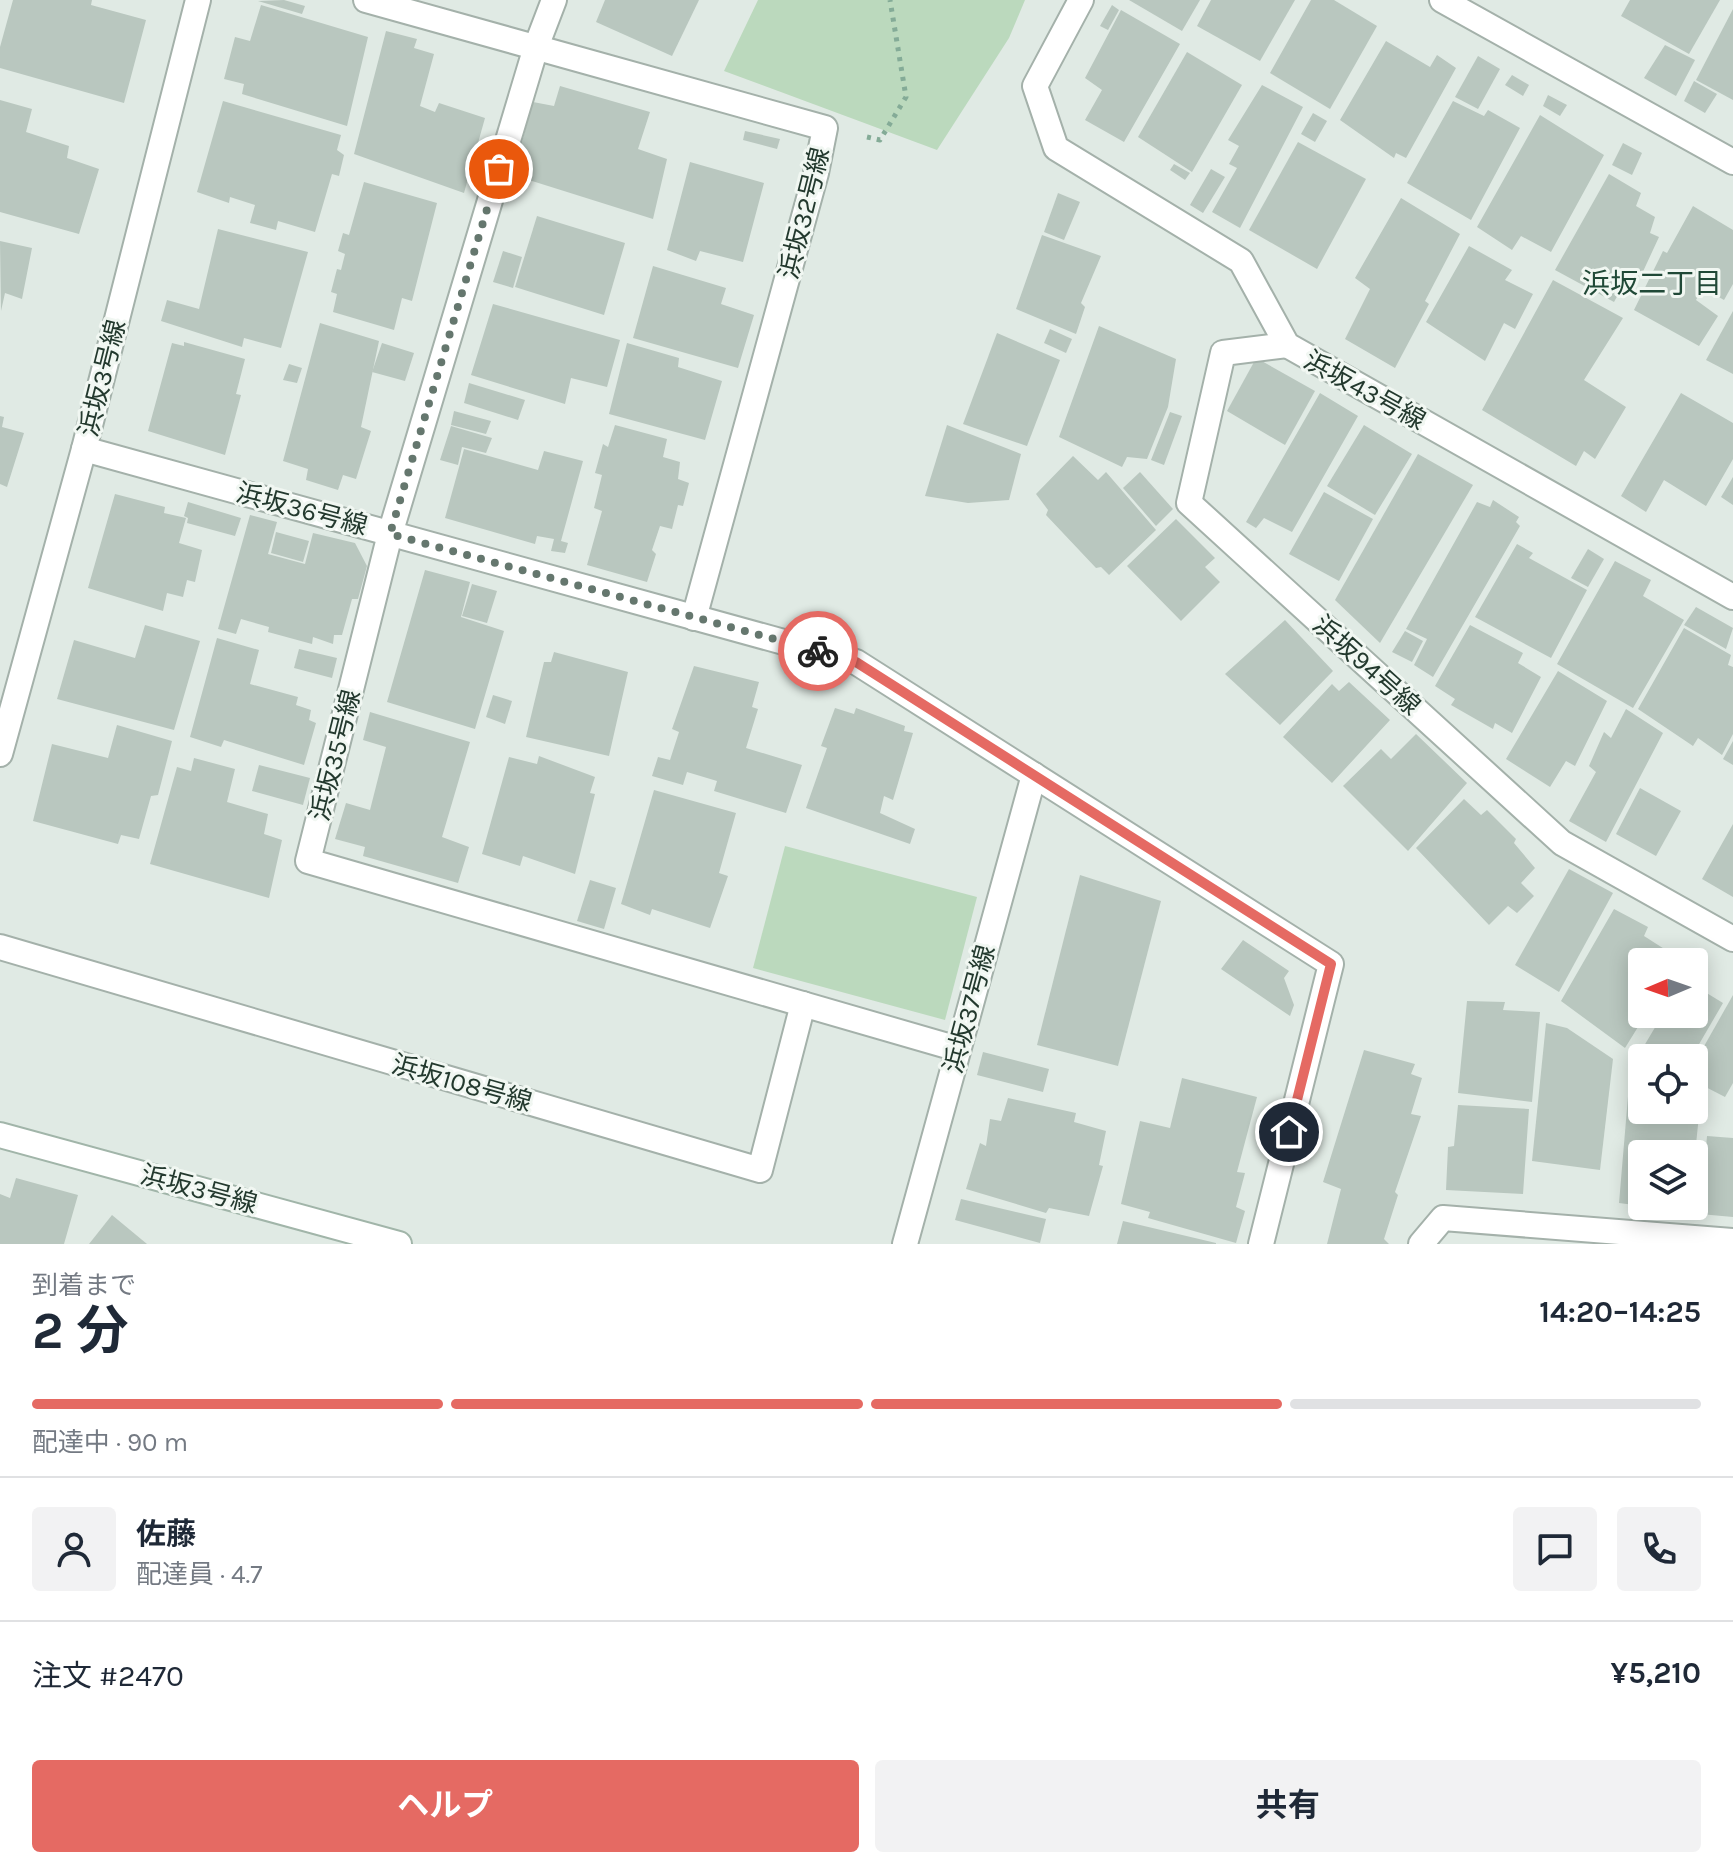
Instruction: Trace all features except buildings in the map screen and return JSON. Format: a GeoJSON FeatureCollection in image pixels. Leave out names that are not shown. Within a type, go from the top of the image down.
{"type":"FeatureCollection","features":[{"type":"Feature","properties":{"kind":"street","name":"浜坂3号線"},"geometry":{"type":"LineString","coordinates":[[0,754],[84,449],[198,0]]}},
{"type":"Feature","properties":{"kind":"street","name":"浜坂32号線"},"geometry":{"type":"LineString","coordinates":[[366,0],[825,128],[816,173],[694,618]]}},
{"type":"Feature","properties":{"kind":"street","name":"浜坂35号線"},"geometry":{"type":"LineString","coordinates":[[554,0],[536,47],[390,534],[308,861],[958,1049]]}},
{"type":"Feature","properties":{"kind":"street","name":"浜坂43号線"},"geometry":{"type":"LineString","coordinates":[[1081,0],[1035,86],[1056,148],[1241,261],[1287,345],[1733,597]]}},
{"type":"Feature","properties":{"kind":"street"},"geometry":{"type":"LineString","coordinates":[[1442,0],[1733,162]]}},
{"type":"Feature","properties":{"kind":"street","name":"浜坂94号線"},"geometry":{"type":"LineString","coordinates":[[1287,345],[1223,353],[1189,503],[1562,843],[1733,939]]}},
{"type":"Feature","properties":{"kind":"street","name":"浜坂36号線"},"geometry":{"type":"LineString","coordinates":[[84,449],[856,662],[1331,964],[1261,1244]]}},
{"type":"Feature","properties":{"kind":"street","name":"浜坂37号線"},"geometry":{"type":"LineString","coordinates":[[905,1244],[1034,775]]}},
{"type":"Feature","properties":{"kind":"street","name":"浜坂108号線"},"geometry":{"type":"LineString","coordinates":[[0,947],[760,1170],[803,1004]]}},
{"type":"Feature","properties":{"kind":"street","name":"浜坂3号線"},"geometry":{"type":"LineString","coordinates":[[0,1135],[396,1244]]}},
{"type":"Feature","properties":{"kind":"street"},"geometry":{"type":"LineString","coordinates":[[1421,1244],[1443,1218],[1733,1241]]}},
{"type":"Feature","properties":{"kind":"path"},"geometry":{"type":"LineString","coordinates":[[825,128],[880,140],[906,97],[890,0]]}},
{"type":"Feature","properties":{"kind":"green space"},"geometry":{"type":"Polygon","coordinates":[[[758,0],[1025,0],[1009,38],[937,150],[724,71],[758,0]]]}},
{"type":"Feature","properties":{"kind":"green space"},"geometry":{"type":"Polygon","coordinates":[[[785,846],[977,897],[945,1020],[753,968],[785,846]]]}},
{"type":"Feature","properties":{"kind":"way so far"},"geometry":{"type":"LineString","coordinates":[[499,169],[390,534],[818,651]]}},
{"type":"Feature","properties":{"kind":"district","name":"浜坂二丁目"},"geometry":{"type":"Point","coordinates":[1652,283]}},
{"type":"Feature","properties":{"kind":"route"},"geometry":{"type":"LineString","coordinates":[[818,651],[856,662],[1331,964],[1289,1132]]}}]}
